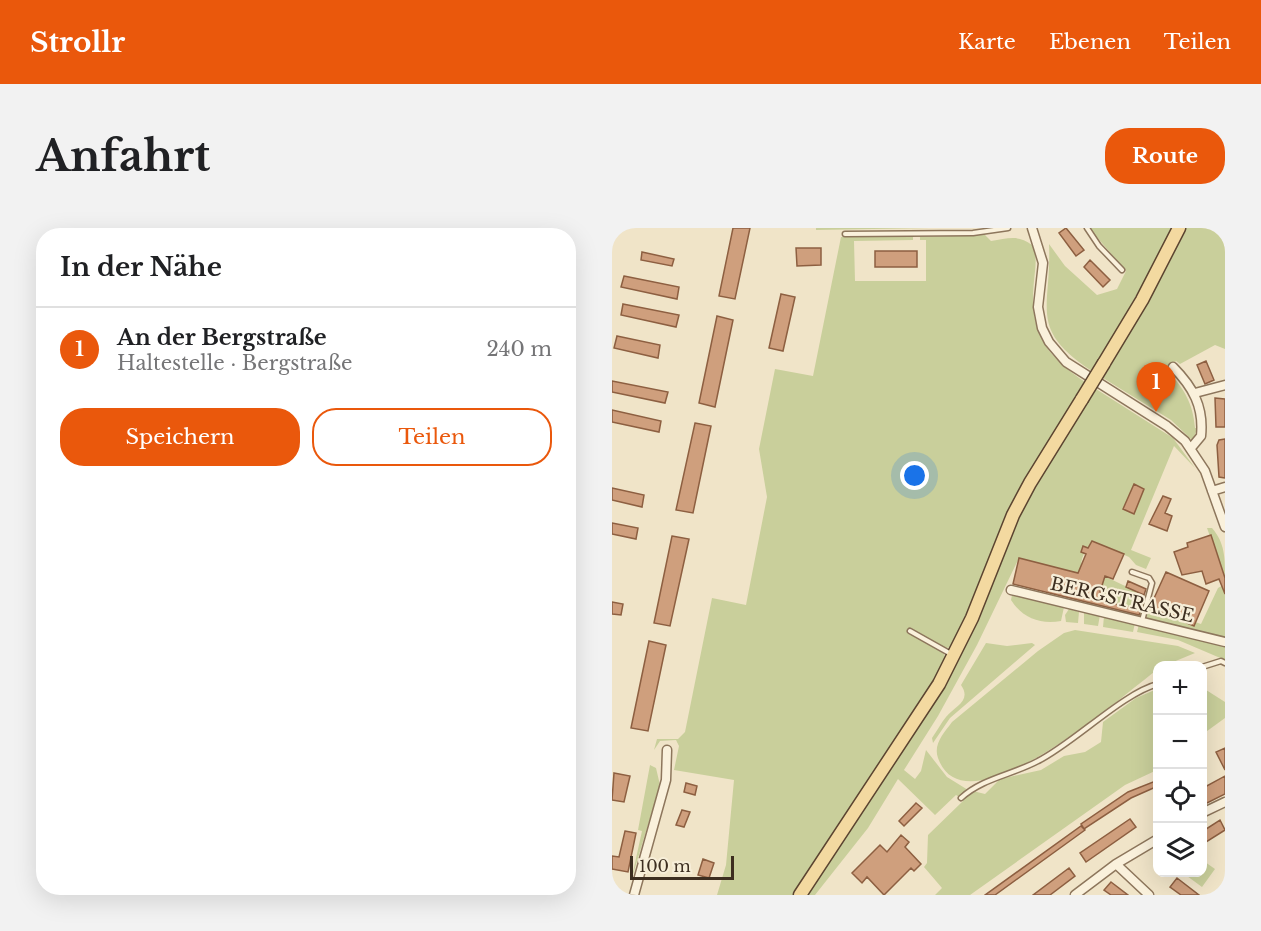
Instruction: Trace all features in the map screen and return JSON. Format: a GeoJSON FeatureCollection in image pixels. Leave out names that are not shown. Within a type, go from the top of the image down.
{"type":"FeatureCollection","features":[{"type":"Feature","properties":{"kind":"main road"},"geometry":{"type":"LineString","coordinates":[[800,895],[925,706],[955,655],[1021,499],[1142,300],[1179,228]]}},
{"type":"Feature","properties":{"kind":"street"},"geometry":{"type":"LineString","coordinates":[[1032,228],[1043,263],[1038,307],[1042,328],[1049,342],[1066,362],[1167,426],[1191,448],[1201,462],[1225,527]]}},
{"type":"Feature","properties":{"kind":"street"},"geometry":{"type":"LineString","coordinates":[[1173,367],[1195,393],[1200,411],[1202,432],[1200,440],[1191,448]]}},
{"type":"Feature","properties":{"kind":"street"},"geometry":{"type":"LineString","coordinates":[[1195,393],[1225,385]]}},
{"type":"Feature","properties":{"kind":"street"},"geometry":{"type":"LineString","coordinates":[[1212,491],[1225,486]]}},
{"type":"Feature","properties":{"kind":"street","name":"BERGSTRASSE"},"geometry":{"type":"LineString","coordinates":[[1011,590],[1225,642]]}},
{"type":"Feature","properties":{"kind":"street"},"geometry":{"type":"LineString","coordinates":[[634,895],[666,780],[667,750]]}},
{"type":"Feature","properties":{"kind":"street"},"geometry":{"type":"LineString","coordinates":[[1207,811],[1225,802]]}},
{"type":"Feature","properties":{"kind":"street"},"geometry":{"type":"LineString","coordinates":[[1075,895],[1116,864],[1153,842]]}},
{"type":"Feature","properties":{"kind":"street"},"geometry":{"type":"LineString","coordinates":[[1116,864],[1149,895]]}},
{"type":"Feature","properties":{"kind":"lane"},"geometry":{"type":"LineString","coordinates":[[845,234],[973,233],[1008,228]]}},
{"type":"Feature","properties":{"kind":"lane"},"geometry":{"type":"LineString","coordinates":[[1087,228],[1099,246],[1122,270]]}},
{"type":"Feature","properties":{"kind":"lane"},"geometry":{"type":"LineString","coordinates":[[1132,572],[1149,578],[1152,583],[1142,622]]}},
{"type":"Feature","properties":{"kind":"lane"},"geometry":{"type":"LineString","coordinates":[[910,631],[955,655]]}},
{"type":"Feature","properties":{"kind":"lane"},"geometry":{"type":"LineString","coordinates":[[1207,666],[1221,661],[1225,663]]}},
{"type":"Feature","properties":{"kind":"lane"},"geometry":{"type":"LineString","coordinates":[[961,798],[975,786],[1039,761],[1137,693],[1153,686]]}},
{"type":"Feature","properties":{"kind":"green space"},"geometry":{"type":"Polygon","coordinates":[[[816,228],[930,228],[816,230],[816,228]]]}},
{"type":"Feature","properties":{"kind":"green space"},"geometry":{"type":"Polygon","coordinates":[[[1089,228],[1174,228],[1092,371],[1058,342],[1047,316],[1049,244],[1065,266],[1097,295],[1117,289],[1126,271],[1089,228]]]}},
{"type":"Feature","properties":{"kind":"green space"},"geometry":{"type":"Polygon","coordinates":[[[1184,228],[1225,228],[1225,349],[1215,345],[1180,364],[1176,361],[1168,371],[1183,390],[1190,404],[1195,428],[1197,428],[1193,441],[1171,420],[1103,378],[1147,303],[1184,228]]]}},
{"type":"Feature","properties":{"kind":"green space"},"geometry":{"type":"Polygon","coordinates":[[[985,235],[991,241],[1017,238],[1032,245],[1036,258],[1033,299],[1037,328],[1042,340],[1059,362],[1085,382],[1025,480],[953,647],[946,648],[943,653],[947,659],[935,682],[794,895],[717,895],[726,865],[734,780],[674,770],[679,746],[676,740],[660,741],[654,750],[657,739],[678,739],[685,732],[712,598],[746,605],[767,497],[759,449],[775,369],[813,376],[841,237],[913,237],[913,240],[854,241],[855,281],[926,281],[926,240],[920,240],[920,237],[985,235]]]}},
{"type":"Feature","properties":{"kind":"green space"},"geometry":{"type":"Polygon","coordinates":[[[1096,389],[1173,438],[1195,468],[1174,446],[1131,550],[1151,558],[1146,569],[1136,565],[1129,557],[1092,541],[1082,558],[1081,565],[1144,595],[1141,615],[1139,616],[1140,610],[1013,580],[1102,599],[1105,588],[1102,587],[1103,580],[1019,558],[977,645],[938,716],[904,770],[915,779],[921,771],[926,750],[947,777],[968,790],[959,797],[956,795],[935,815],[898,779],[868,828],[815,895],[804,895],[908,741],[1033,485],[1096,389]]]}},
{"type":"Feature","properties":{"kind":"green space"},"geometry":{"type":"Polygon","coordinates":[[[1207,528],[1212,528],[1222,545],[1225,578],[1207,528]]]}},
{"type":"Feature","properties":{"kind":"green space"},"geometry":{"type":"Polygon","coordinates":[[[1225,584],[1225,640],[1147,621],[1145,617],[1147,605],[1152,602],[1151,608],[1193,625],[1195,622],[1201,624],[1218,588],[1225,584]]]}},
{"type":"Feature","properties":{"kind":"green space"},"geometry":{"type":"Polygon","coordinates":[[[1017,594],[1064,607],[1061,621],[1039,621],[1026,616],[1011,600],[1012,595],[1017,594]]]}},
{"type":"Feature","properties":{"kind":"green space"},"geometry":{"type":"Polygon","coordinates":[[[1069,609],[1079,612],[1078,623],[1066,622],[1065,615],[1069,609]]]}},
{"type":"Feature","properties":{"kind":"green space"},"geometry":{"type":"Polygon","coordinates":[[[1084,613],[1100,615],[1098,626],[1084,624],[1084,613]]]}},
{"type":"Feature","properties":{"kind":"green space"},"geometry":{"type":"Polygon","coordinates":[[[1104,616],[1135,623],[1133,632],[1103,627],[1104,616]]]}},
{"type":"Feature","properties":{"kind":"green space"},"geometry":{"type":"Polygon","coordinates":[[[1139,624],[1225,644],[1225,660],[1178,640],[1137,632],[1139,624]]]}},
{"type":"Feature","properties":{"kind":"green space"},"geometry":{"type":"Polygon","coordinates":[[[1075,630],[1178,646],[1195,653],[1176,661],[1153,661],[1153,673],[1114,704],[1046,752],[1011,771],[980,781],[954,778],[938,758],[937,753],[940,739],[952,722],[1038,651],[1064,633],[1075,630]]]}},
{"type":"Feature","properties":{"kind":"green space"},"geometry":{"type":"Polygon","coordinates":[[[986,643],[1007,646],[1032,643],[1035,645],[950,718],[933,743],[932,738],[942,722],[961,703],[965,695],[961,685],[986,643]]]}},
{"type":"Feature","properties":{"kind":"green space"},"geometry":{"type":"Polygon","coordinates":[[[1153,691],[1153,772],[1125,785],[970,895],[935,895],[942,888],[924,867],[927,863],[928,835],[963,801],[962,799],[973,791],[985,794],[1000,779],[1041,770],[1064,756],[1085,752],[1101,742],[1103,722],[1136,698],[1153,691]]]}},
{"type":"Feature","properties":{"kind":"green space"},"geometry":{"type":"Polygon","coordinates":[[[1207,691],[1225,702],[1225,718],[1207,731],[1207,691]]]}},
{"type":"Feature","properties":{"kind":"green space"},"geometry":{"type":"Polygon","coordinates":[[[650,765],[656,768],[660,785],[631,881],[642,831],[638,830],[650,765]]]}},
{"type":"Feature","properties":{"kind":"green space"},"geometry":{"type":"Polygon","coordinates":[[[1207,863],[1215,869],[1202,887],[1188,877],[1207,877],[1207,863]]]}},
{"type":"Feature","properties":{"kind":"building"},"geometry":{"type":"Polygon","coordinates":[[[733,228],[750,228],[735,299],[719,296],[733,228]]]}},
{"type":"Feature","properties":{"kind":"building"},"geometry":{"type":"Polygon","coordinates":[[[1066,228],[1084,250],[1076,256],[1059,233],[1066,228]]]}},
{"type":"Feature","properties":{"kind":"building"},"geometry":{"type":"Polygon","coordinates":[[[796,248],[821,248],[821,265],[797,266],[796,248]]]}},
{"type":"Feature","properties":{"kind":"building"},"geometry":{"type":"Polygon","coordinates":[[[875,251],[917,251],[917,267],[875,267],[875,251]]]}},
{"type":"Feature","properties":{"kind":"building"},"geometry":{"type":"Polygon","coordinates":[[[642,252],[674,259],[672,266],[641,260],[642,252]]]}},
{"type":"Feature","properties":{"kind":"building"},"geometry":{"type":"Polygon","coordinates":[[[1090,260],[1110,280],[1103,287],[1084,267],[1090,260]]]}},
{"type":"Feature","properties":{"kind":"building"},"geometry":{"type":"Polygon","coordinates":[[[624,276],[679,287],[677,299],[621,287],[624,276]]]}},
{"type":"Feature","properties":{"kind":"building"},"geometry":{"type":"Polygon","coordinates":[[[781,294],[795,297],[783,351],[769,348],[781,294]]]}},
{"type":"Feature","properties":{"kind":"building"},"geometry":{"type":"Polygon","coordinates":[[[623,304],[679,315],[676,327],[621,315],[623,304]]]}},
{"type":"Feature","properties":{"kind":"building"},"geometry":{"type":"Polygon","coordinates":[[[717,316],[733,320],[715,407],[699,403],[717,316]]]}},
{"type":"Feature","properties":{"kind":"building"},"geometry":{"type":"Polygon","coordinates":[[[617,336],[660,345],[658,358],[614,348],[617,336]]]}},
{"type":"Feature","properties":{"kind":"building"},"geometry":{"type":"Polygon","coordinates":[[[1206,361],[1214,380],[1205,384],[1197,365],[1206,361]]]}},
{"type":"Feature","properties":{"kind":"building"},"geometry":{"type":"Polygon","coordinates":[[[612,381],[668,392],[665,403],[612,392],[612,381]]]}},
{"type":"Feature","properties":{"kind":"building"},"geometry":{"type":"Polygon","coordinates":[[[1215,398],[1225,399],[1225,427],[1216,427],[1215,398]]]}},
{"type":"Feature","properties":{"kind":"building"},"geometry":{"type":"Polygon","coordinates":[[[612,410],[661,421],[659,432],[612,422],[612,410]]]}},
{"type":"Feature","properties":{"kind":"building"},"geometry":{"type":"Polygon","coordinates":[[[695,423],[711,426],[693,513],[676,510],[695,423]]]}},
{"type":"Feature","properties":{"kind":"building"},"geometry":{"type":"Polygon","coordinates":[[[1225,439],[1225,478],[1219,477],[1217,445],[1219,440],[1225,439]]]}},
{"type":"Feature","properties":{"kind":"building"},"geometry":{"type":"Polygon","coordinates":[[[1134,484],[1144,489],[1134,514],[1123,509],[1134,484]]]}},
{"type":"Feature","properties":{"kind":"building"},"geometry":{"type":"Polygon","coordinates":[[[612,488],[644,495],[642,507],[612,500],[612,488]]]}},
{"type":"Feature","properties":{"kind":"building"},"geometry":{"type":"Polygon","coordinates":[[[1163,496],[1171,499],[1165,513],[1172,516],[1167,531],[1149,524],[1163,496]]]}},
{"type":"Feature","properties":{"kind":"building"},"geometry":{"type":"Polygon","coordinates":[[[612,523],[638,528],[636,539],[612,534],[612,523]]]}},
{"type":"Feature","properties":{"kind":"building"},"geometry":{"type":"Polygon","coordinates":[[[1211,535],[1225,578],[1225,594],[1219,579],[1206,584],[1202,571],[1182,575],[1174,552],[1188,547],[1187,543],[1211,535]]]}},
{"type":"Feature","properties":{"kind":"building"},"geometry":{"type":"Polygon","coordinates":[[[672,536],[689,539],[670,626],[654,623],[672,536]]]}},
{"type":"Feature","properties":{"kind":"building"},"geometry":{"type":"Polygon","coordinates":[[[1092,541],[1124,554],[1113,579],[1105,576],[1100,592],[1104,593],[1102,601],[1141,610],[1139,615],[1013,584],[1019,558],[1078,573],[1086,554],[1081,552],[1083,546],[1088,548],[1092,541]]]}},
{"type":"Feature","properties":{"kind":"building"},"geometry":{"type":"Polygon","coordinates":[[[1166,572],[1209,591],[1194,626],[1150,607],[1166,572]]]}},
{"type":"Feature","properties":{"kind":"building"},"geometry":{"type":"Polygon","coordinates":[[[1128,581],[1146,589],[1144,595],[1126,587],[1128,581]]]}},
{"type":"Feature","properties":{"kind":"building"},"geometry":{"type":"Polygon","coordinates":[[[612,602],[623,604],[621,615],[612,614],[612,602]]]}},
{"type":"Feature","properties":{"kind":"building"},"geometry":{"type":"Polygon","coordinates":[[[649,641],[666,645],[648,731],[631,728],[649,641]]]}},
{"type":"Feature","properties":{"kind":"building"},"geometry":{"type":"Polygon","coordinates":[[[1225,748],[1225,770],[1216,752],[1225,748]]]}},
{"type":"Feature","properties":{"kind":"building"},"geometry":{"type":"Polygon","coordinates":[[[614,773],[630,776],[624,802],[612,800],[614,773]]]}},
{"type":"Feature","properties":{"kind":"building"},"geometry":{"type":"Polygon","coordinates":[[[1225,776],[1225,794],[1207,803],[1207,786],[1225,776]]]}},
{"type":"Feature","properties":{"kind":"building"},"geometry":{"type":"Polygon","coordinates":[[[1153,782],[1153,788],[1131,798],[1084,829],[1081,824],[1128,792],[1153,782]]]}},
{"type":"Feature","properties":{"kind":"building"},"geometry":{"type":"Polygon","coordinates":[[[686,783],[697,786],[695,795],[684,792],[686,783]]]}},
{"type":"Feature","properties":{"kind":"building"},"geometry":{"type":"Polygon","coordinates":[[[916,803],[922,808],[904,826],[899,821],[916,803]]]}},
{"type":"Feature","properties":{"kind":"building"},"geometry":{"type":"Polygon","coordinates":[[[682,810],[690,812],[684,827],[676,825],[682,810]]]}},
{"type":"Feature","properties":{"kind":"building"},"geometry":{"type":"Polygon","coordinates":[[[1130,819],[1136,827],[1086,862],[1080,853],[1130,819]]]}},
{"type":"Feature","properties":{"kind":"building"},"geometry":{"type":"Polygon","coordinates":[[[1220,820],[1225,830],[1207,841],[1207,828],[1220,820]]]}},
{"type":"Feature","properties":{"kind":"building"},"geometry":{"type":"Polygon","coordinates":[[[1081,826],[1085,830],[995,895],[985,895],[1081,826]]]}},
{"type":"Feature","properties":{"kind":"building"},"geometry":{"type":"Polygon","coordinates":[[[625,831],[636,833],[628,872],[612,869],[612,856],[619,857],[625,831]]]}},
{"type":"Feature","properties":{"kind":"building"},"geometry":{"type":"Polygon","coordinates":[[[901,835],[909,842],[905,847],[921,864],[914,871],[911,868],[884,895],[867,877],[862,883],[852,873],[880,845],[887,852],[901,835]]]}},
{"type":"Feature","properties":{"kind":"building"},"geometry":{"type":"Polygon","coordinates":[[[703,859],[714,863],[709,878],[698,875],[703,859]]]}},
{"type":"Feature","properties":{"kind":"building"},"geometry":{"type":"Polygon","coordinates":[[[1069,868],[1075,876],[1050,895],[1033,895],[1069,868]]]}},
{"type":"Feature","properties":{"kind":"building"},"geometry":{"type":"Polygon","coordinates":[[[1177,878],[1199,895],[1181,895],[1170,887],[1177,878]]]}},
{"type":"Feature","properties":{"kind":"building"},"geometry":{"type":"Polygon","coordinates":[[[1111,882],[1128,895],[1111,895],[1104,890],[1111,882]]]}},
{"type":"Feature","properties":{"kind":"place","name":"An der Bergstraße"},"geometry":{"type":"Point","coordinates":[1156,412]}}]}
